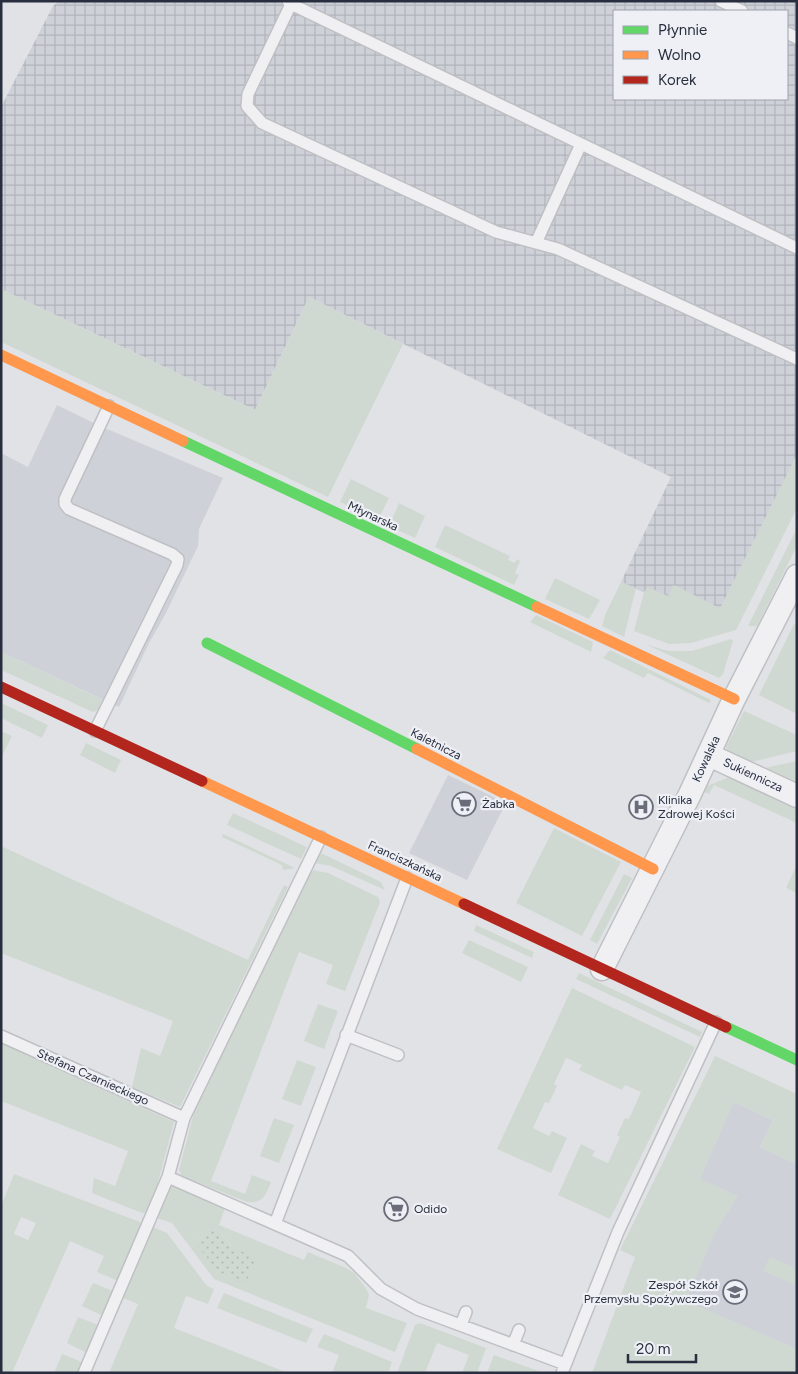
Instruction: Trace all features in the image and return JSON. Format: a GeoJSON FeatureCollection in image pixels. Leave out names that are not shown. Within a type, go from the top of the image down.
{"type":"FeatureCollection","features":[{"type":"Feature","properties":{"kind":"street","name":"Młynarska"},"geometry":{"type":"LineString","coordinates":[[1,355],[734,699]]}},
{"type":"Feature","properties":{"kind":"street","name":"Kowalska"},"geometry":{"type":"LineString","coordinates":[[602,969],[653,869],[734,699],[797,576]]}},
{"type":"Feature","properties":{"kind":"street","name":"Kaletnicza"},"geometry":{"type":"LineString","coordinates":[[207,643],[653,869]]}},
{"type":"Feature","properties":{"kind":"street","name":"Franciszkańska"},"geometry":{"type":"LineString","coordinates":[[1,687],[797,1060]]}},
{"type":"Feature","properties":{"kind":"street","name":"Sukiennicza"},"geometry":{"type":"LineString","coordinates":[[709,754],[797,796]]}},
{"type":"Feature","properties":{"kind":"lane"},"geometry":{"type":"LineString","coordinates":[[722,1],[740,10]]}},
{"type":"Feature","properties":{"kind":"lane"},"geometry":{"type":"LineString","coordinates":[[797,248],[290,3],[248,94],[246,106],[262,123],[496,232],[558,249],[797,359]]}},
{"type":"Feature","properties":{"kind":"lane"},"geometry":{"type":"LineString","coordinates":[[536,243],[581,144]]}},
{"type":"Feature","properties":{"kind":"lane"},"geometry":{"type":"LineString","coordinates":[[95,731],[177,565],[178,559],[172,554],[69,509],[65,504],[65,500],[109,406]]}},
{"type":"Feature","properties":{"kind":"lane"},"geometry":{"type":"LineString","coordinates":[[84,1373],[168,1177],[184,1118],[321,837]]}},
{"type":"Feature","properties":{"kind":"lane"},"geometry":{"type":"LineString","coordinates":[[275,1224],[407,878]]}},
{"type":"Feature","properties":{"kind":"lane"},"geometry":{"type":"LineString","coordinates":[[168,1177],[348,1256],[381,1289],[418,1309],[513,1345],[564,1369],[618,1232],[716,1022]]}},
{"type":"Feature","properties":{"kind":"lane"},"geometry":{"type":"LineString","coordinates":[[346,1035],[398,1055]]}},
{"type":"Feature","properties":{"kind":"lane","name":"Stefana Czarnieckiego"},"geometry":{"type":"LineString","coordinates":[[1,1036],[184,1118]]}},
{"type":"Feature","properties":{"kind":"lane"},"geometry":{"type":"LineString","coordinates":[[461,1325],[466,1312]]}},
{"type":"Feature","properties":{"kind":"lane"},"geometry":{"type":"LineString","coordinates":[[513,1345],[519,1330]]}},
{"type":"Feature","properties":{"kind":"shaded area"},"geometry":{"type":"Polygon","coordinates":[[[59,1],[797,1],[797,492],[723,629],[621,582],[671,477],[309,297],[255,410],[1,289],[1,107],[53,6],[59,1]]]}},
{"type":"Feature","properties":{"kind":"shaded area"},"geometry":{"type":"Polygon","coordinates":[[[1,289],[255,410],[309,297],[403,344],[328,497],[1,342],[1,289]]]}},
{"type":"Feature","properties":{"kind":"shaded area"},"geometry":{"type":"Polygon","coordinates":[[[57,405],[100,426],[223,478],[199,529],[198,546],[119,707],[1,652],[1,453],[28,467],[57,405]]]}},
{"type":"Feature","properties":{"kind":"shaded area"},"geometry":{"type":"Polygon","coordinates":[[[797,454],[797,508],[736,630],[691,643],[669,644],[634,631],[644,592],[648,587],[668,596],[674,585],[720,608],[797,454]]]}},
{"type":"Feature","properties":{"kind":"shaded area"},"geometry":{"type":"Polygon","coordinates":[[[351,479],[389,498],[378,520],[340,502],[351,479]]]}},
{"type":"Feature","properties":{"kind":"shaded area"},"geometry":{"type":"Polygon","coordinates":[[[399,503],[425,516],[415,538],[389,526],[399,503]]]}},
{"type":"Feature","properties":{"kind":"shaded area"},"geometry":{"type":"Polygon","coordinates":[[[445,525],[510,556],[508,560],[515,563],[517,559],[520,561],[515,573],[519,575],[514,585],[435,547],[445,525]]]}},
{"type":"Feature","properties":{"kind":"shaded area"},"geometry":{"type":"Polygon","coordinates":[[[797,528],[797,546],[757,626],[748,626],[797,528]]]}},
{"type":"Feature","properties":{"kind":"shaded area"},"geometry":{"type":"Polygon","coordinates":[[[555,578],[600,600],[589,619],[545,599],[555,578]]]}},
{"type":"Feature","properties":{"kind":"shaded area"},"geometry":{"type":"Polygon","coordinates":[[[621,582],[636,588],[624,637],[602,626],[605,615],[621,582]]]}},
{"type":"Feature","properties":{"kind":"shaded area"},"geometry":{"type":"Polygon","coordinates":[[[536,615],[593,642],[591,652],[530,622],[536,615]]]}},
{"type":"Feature","properties":{"kind":"shaded area"},"geometry":{"type":"Polygon","coordinates":[[[794,624],[797,625],[797,714],[759,695],[794,624]]]}},
{"type":"Feature","properties":{"kind":"shaded area"},"geometry":{"type":"Polygon","coordinates":[[[731,639],[733,641],[723,674],[719,678],[645,644],[668,651],[692,651],[731,639]]]}},
{"type":"Feature","properties":{"kind":"shaded area"},"geometry":{"type":"Polygon","coordinates":[[[610,650],[711,700],[709,703],[648,673],[644,678],[603,658],[610,650]]]}},
{"type":"Feature","properties":{"kind":"shaded area"},"geometry":{"type":"Polygon","coordinates":[[[1,652],[103,700],[98,710],[93,712],[1,670],[1,652]]]}},
{"type":"Feature","properties":{"kind":"shaded area"},"geometry":{"type":"Polygon","coordinates":[[[1,703],[48,725],[42,738],[1,718],[1,703]]]}},
{"type":"Feature","properties":{"kind":"shaded area"},"geometry":{"type":"Polygon","coordinates":[[[744,711],[797,735],[797,751],[748,763],[728,753],[726,747],[744,711]]]}},
{"type":"Feature","properties":{"kind":"shaded area"},"geometry":{"type":"Polygon","coordinates":[[[1,731],[12,736],[1,758],[1,731]]]}},
{"type":"Feature","properties":{"kind":"shaded area"},"geometry":{"type":"Polygon","coordinates":[[[86,743],[121,760],[115,773],[80,755],[86,743]]]}},
{"type":"Feature","properties":{"kind":"shaded area"},"geometry":{"type":"Polygon","coordinates":[[[797,761],[797,786],[760,769],[797,761]]]}},
{"type":"Feature","properties":{"kind":"shaded area"},"geometry":{"type":"Polygon","coordinates":[[[737,774],[797,803],[797,823],[714,785],[709,794],[704,792],[707,786],[737,774]]]}},
{"type":"Feature","properties":{"kind":"shaded area"},"geometry":{"type":"Polygon","coordinates":[[[448,775],[506,803],[467,880],[409,853],[448,775]]]}},
{"type":"Feature","properties":{"kind":"shaded area"},"geometry":{"type":"Polygon","coordinates":[[[233,813],[307,847],[301,859],[227,825],[233,813]]]}},
{"type":"Feature","properties":{"kind":"shaded area"},"geometry":{"type":"Polygon","coordinates":[[[554,828],[621,862],[582,936],[516,903],[554,828]]]}},
{"type":"Feature","properties":{"kind":"shaded area"},"geometry":{"type":"Polygon","coordinates":[[[223,834],[295,868],[283,870],[282,865],[222,837],[223,834]]]}},
{"type":"Feature","properties":{"kind":"shaded area"},"geometry":{"type":"Polygon","coordinates":[[[1,846],[248,960],[284,885],[288,887],[180,1107],[132,1087],[141,1048],[160,1056],[173,1021],[1,953],[1,846]]]}},
{"type":"Feature","properties":{"kind":"shaded area"},"geometry":{"type":"Polygon","coordinates":[[[321,853],[381,882],[385,890],[331,866],[315,863],[321,853]]]}},
{"type":"Feature","properties":{"kind":"shaded area"},"geometry":{"type":"Polygon","coordinates":[[[797,864],[797,893],[786,888],[797,864]]]}},
{"type":"Feature","properties":{"kind":"shaded area"},"geometry":{"type":"Polygon","coordinates":[[[313,870],[328,873],[378,897],[380,902],[345,991],[326,984],[333,965],[299,952],[211,1181],[245,1194],[252,1175],[271,1182],[263,1198],[257,1202],[247,1202],[182,1176],[179,1170],[194,1112],[306,880],[313,870]]]}},
{"type":"Feature","properties":{"kind":"shaded area"},"geometry":{"type":"Polygon","coordinates":[[[624,874],[632,878],[597,944],[590,940],[624,874]]]}},
{"type":"Feature","properties":{"kind":"shaded area"},"geometry":{"type":"Polygon","coordinates":[[[476,925],[534,952],[532,958],[474,931],[476,925]]]}},
{"type":"Feature","properties":{"kind":"shaded area"},"geometry":{"type":"Polygon","coordinates":[[[469,940],[528,967],[521,982],[462,953],[469,940]]]}},
{"type":"Feature","properties":{"kind":"shaded area"},"geometry":{"type":"Polygon","coordinates":[[[579,973],[702,1032],[700,1037],[576,979],[579,973]]]}},
{"type":"Feature","properties":{"kind":"shaded area"},"geometry":{"type":"Polygon","coordinates":[[[572,988],[695,1047],[610,1219],[558,1195],[581,1144],[595,1151],[592,1156],[608,1163],[620,1137],[617,1135],[625,1118],[629,1119],[641,1092],[625,1085],[622,1090],[579,1070],[582,1065],[566,1058],[554,1084],[557,1086],[549,1103],[545,1102],[533,1128],[549,1136],[552,1131],[567,1138],[551,1173],[497,1149],[572,988]]]}},
{"type":"Feature","properties":{"kind":"shaded area"},"geometry":{"type":"Polygon","coordinates":[[[318,1004],[338,1011],[324,1049],[304,1041],[318,1004]]]}},
{"type":"Feature","properties":{"kind":"shaded area"},"geometry":{"type":"Polygon","coordinates":[[[1,1043],[174,1122],[153,1201],[148,1213],[142,1213],[92,1193],[94,1178],[115,1186],[128,1151],[1,1101],[1,1043]]]}},
{"type":"Feature","properties":{"kind":"shaded area"},"geometry":{"type":"Polygon","coordinates":[[[715,1056],[797,1094],[797,1164],[760,1147],[773,1120],[734,1102],[700,1179],[738,1196],[715,1233],[686,1301],[797,1349],[797,1373],[592,1373],[635,1257],[620,1250],[715,1056]]]}},
{"type":"Feature","properties":{"kind":"shaded area"},"geometry":{"type":"Polygon","coordinates":[[[297,1060],[316,1067],[301,1106],[282,1099],[297,1060]]]}},
{"type":"Feature","properties":{"kind":"shaded area","name":"Zespół Szkół Przemysłu Spożywczego"},"geometry":{"type":"Polygon","coordinates":[[[734,1102],[773,1120],[760,1147],[797,1164],[797,1373],[683,1373],[663,1212],[734,1102]]]}},
{"type":"Feature","properties":{"kind":"shaded area"},"geometry":{"type":"Polygon","coordinates":[[[274,1118],[294,1125],[279,1163],[260,1156],[274,1118]]]}},
{"type":"Feature","properties":{"kind":"shaded area"},"geometry":{"type":"Polygon","coordinates":[[[14,1174],[140,1222],[141,1226],[118,1281],[97,1272],[104,1256],[70,1241],[12,1373],[1,1373],[1,1206],[14,1174]],[[21,1217],[14,1234],[28,1240],[36,1223],[21,1217]]]}},
{"type":"Feature","properties":{"kind":"shaded area"},"geometry":{"type":"Polygon","coordinates":[[[171,1186],[225,1208],[219,1225],[304,1260],[308,1252],[346,1268],[354,1273],[366,1288],[369,1295],[366,1308],[407,1323],[395,1352],[214,1279],[172,1223],[157,1218],[171,1186]],[[217,1228],[194,1242],[233,1248],[217,1228]]]}},
{"type":"Feature","properties":{"kind":"shaded area"},"geometry":{"type":"Polygon","coordinates":[[[153,1227],[167,1233],[207,1286],[214,1289],[208,1304],[186,1296],[174,1328],[288,1373],[109,1373],[138,1304],[123,1298],[153,1227]]]}},
{"type":"Feature","properties":{"kind":"shaded area"},"geometry":{"type":"Polygon","coordinates":[[[217,1228],[233,1248],[256,1257],[246,1283],[219,1272],[194,1242],[217,1228]]]}},
{"type":"Feature","properties":{"kind":"shaded area"},"geometry":{"type":"Polygon","coordinates":[[[770,1257],[797,1269],[797,1286],[763,1271],[770,1257]]]}},
{"type":"Feature","properties":{"kind":"shaded area"},"geometry":{"type":"Polygon","coordinates":[[[93,1283],[113,1291],[103,1316],[82,1306],[93,1283]]]}},
{"type":"Feature","properties":{"kind":"shaded area"},"geometry":{"type":"Polygon","coordinates":[[[224,1293],[313,1329],[306,1343],[217,1308],[224,1293]]]}},
{"type":"Feature","properties":{"kind":"shaded area"},"geometry":{"type":"Polygon","coordinates":[[[78,1317],[98,1325],[87,1353],[67,1343],[78,1317]]]}},
{"type":"Feature","properties":{"kind":"shaded area"},"geometry":{"type":"Polygon","coordinates":[[[420,1323],[486,1348],[477,1373],[462,1373],[469,1355],[437,1343],[425,1373],[397,1373],[415,1325],[420,1323]]]}},
{"type":"Feature","properties":{"kind":"shaded area"},"geometry":{"type":"Polygon","coordinates":[[[324,1334],[392,1362],[388,1373],[332,1373],[339,1355],[317,1347],[324,1334]]]}},
{"type":"Feature","properties":{"kind":"shaded area"},"geometry":{"type":"Polygon","coordinates":[[[62,1354],[82,1362],[78,1373],[54,1373],[62,1354]]]}},
{"type":"Feature","properties":{"kind":"shaded area"},"geometry":{"type":"Polygon","coordinates":[[[494,1355],[541,1372],[487,1373],[494,1355]]]}},
{"type":"Feature","properties":{"kind":"traffic: fast"},"geometry":{"type":"LineString","coordinates":[[183,441],[537,607]]}},
{"type":"Feature","properties":{"kind":"traffic: fast"},"geometry":{"type":"LineString","coordinates":[[207,643],[417,749]]}},
{"type":"Feature","properties":{"kind":"traffic: fast"},"geometry":{"type":"LineString","coordinates":[[726,1027],[797,1060]]}},
{"type":"Feature","properties":{"kind":"traffic: slow"},"geometry":{"type":"LineString","coordinates":[[1,355],[183,441]]}},
{"type":"Feature","properties":{"kind":"traffic: slow"},"geometry":{"type":"LineString","coordinates":[[537,607],[734,699]]}},
{"type":"Feature","properties":{"kind":"traffic: slow"},"geometry":{"type":"LineString","coordinates":[[417,749],[653,869]]}},
{"type":"Feature","properties":{"kind":"traffic: slow"},"geometry":{"type":"LineString","coordinates":[[202,781],[464,904]]}},
{"type":"Feature","properties":{"kind":"traffic: jam"},"geometry":{"type":"LineString","coordinates":[[1,687],[202,781]]}},
{"type":"Feature","properties":{"kind":"traffic: jam"},"geometry":{"type":"LineString","coordinates":[[464,904],[726,1027]]}},
{"type":"Feature","properties":{"kind":"place","name":"Żabka"},"geometry":{"type":"Point","coordinates":[464,804]}},
{"type":"Feature","properties":{"kind":"place","name":"Klinika Zdrowej Kości"},"geometry":{"type":"Point","coordinates":[641,807]}},
{"type":"Feature","properties":{"kind":"place","name":"Odido"},"geometry":{"type":"Point","coordinates":[396,1209]}},
{"type":"Feature","properties":{"kind":"place","name":"Zespół Szkół Przemysłu Spożywczego"},"geometry":{"type":"Point","coordinates":[735,1292]}}]}
